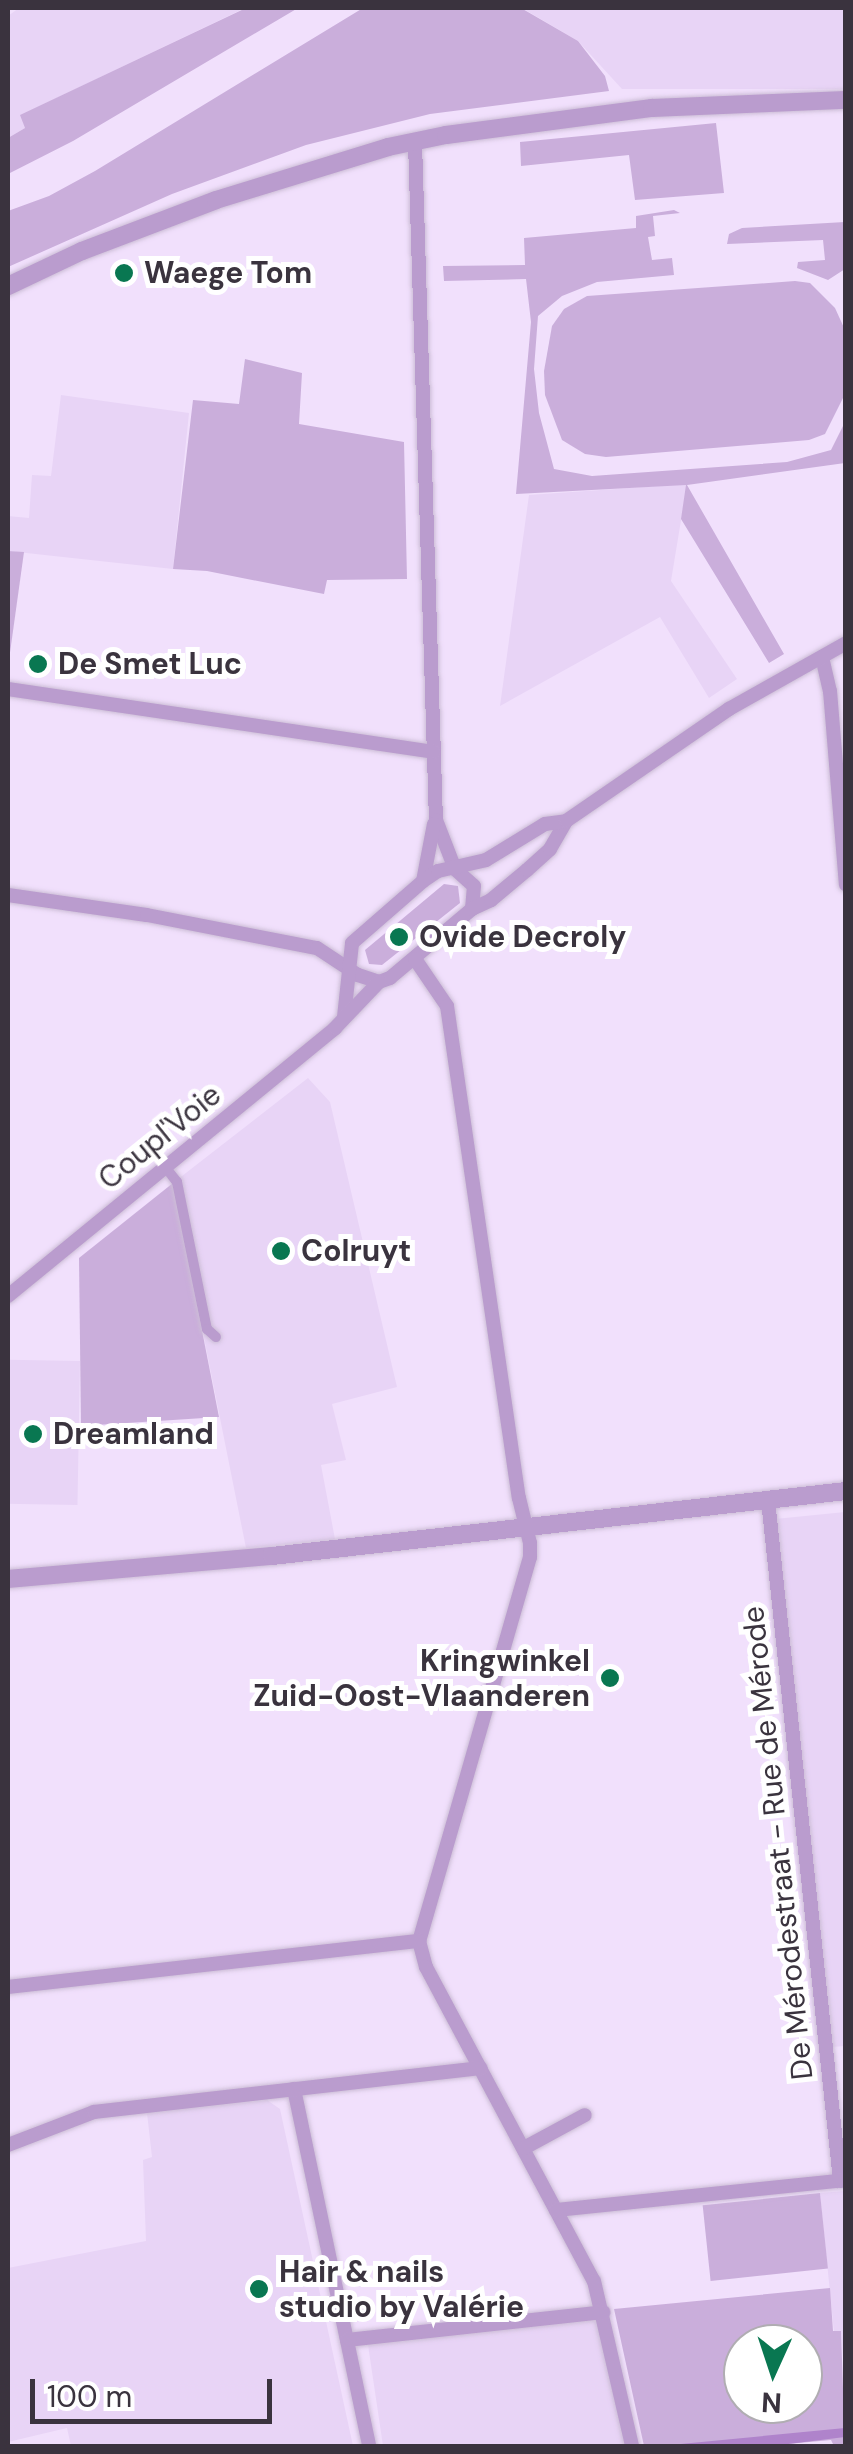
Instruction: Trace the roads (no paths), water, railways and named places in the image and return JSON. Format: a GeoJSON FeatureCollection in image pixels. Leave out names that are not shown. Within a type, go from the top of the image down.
{"type":"FeatureCollection","features":[{"type":"Feature","properties":{"kind":"street"},"geometry":{"type":"LineString","coordinates":[[8,286],[82,251],[216,200],[415,142],[652,108],[846,100]]}},
{"type":"Feature","properties":{"kind":"street"},"geometry":{"type":"LineString","coordinates":[[415,142],[436,820],[423,881]]}},
{"type":"Feature","properties":{"kind":"street"},"geometry":{"type":"LineString","coordinates":[[344,1016],[357,937],[423,881],[438,870],[486,860],[546,824],[566,821],[729,709],[846,643]]}},
{"type":"Feature","properties":{"kind":"street"},"geometry":{"type":"LineString","coordinates":[[822,657],[830,690],[846,884]]}},
{"type":"Feature","properties":{"kind":"street"},"geometry":{"type":"LineString","coordinates":[[8,689],[433,752]]}},
{"type":"Feature","properties":{"kind":"street"},"geometry":{"type":"LineString","coordinates":[[436,820],[455,869],[474,886],[472,909]]}},
{"type":"Feature","properties":{"kind":"street","name":"Coupl'Voie"},"geometry":{"type":"LineString","coordinates":[[8,1296],[166,1168],[379,982],[414,959],[472,909],[491,900],[550,849],[566,821]]}},
{"type":"Feature","properties":{"kind":"street"},"geometry":{"type":"LineString","coordinates":[[8,895],[147,915],[317,948],[350,965],[358,974],[379,982]]}},
{"type":"Feature","properties":{"kind":"street"},"geometry":{"type":"LineString","coordinates":[[414,959],[447,1006],[530,1557],[419,1942],[426,1968],[594,2281],[632,2446]]}},
{"type":"Feature","properties":{"kind":"street"},"geometry":{"type":"LineString","coordinates":[[166,1168],[177,1182],[207,1329],[216,1337]]}},
{"type":"Feature","properties":{"kind":"street"},"geometry":{"type":"LineString","coordinates":[[8,1579],[64,1577],[846,1492]]}},
{"type":"Feature","properties":{"kind":"street","name":"De Mérodestraat - Rue de Mérode"},"geometry":{"type":"LineString","coordinates":[[768,1500],[842,2180]]}},
{"type":"Feature","properties":{"kind":"street"},"geometry":{"type":"LineString","coordinates":[[8,1987],[419,1942]]}},
{"type":"Feature","properties":{"kind":"street"},"geometry":{"type":"LineString","coordinates":[[8,2145],[94,2112],[481,2068]]}},
{"type":"Feature","properties":{"kind":"street"},"geometry":{"type":"LineString","coordinates":[[294,2089],[369,2446]]}},
{"type":"Feature","properties":{"kind":"street"},"geometry":{"type":"LineString","coordinates":[[524,2148],[585,2115]]}},
{"type":"Feature","properties":{"kind":"street"},"geometry":{"type":"LineString","coordinates":[[556,2210],[842,2180]]}},
{"type":"Feature","properties":{"kind":"street"},"geometry":{"type":"LineString","coordinates":[[347,2340],[603,2312]]}},
{"type":"Feature","properties":{"kind":"place","name":"Waege Tom"},"geometry":{"type":"Point","coordinates":[124,273]}},
{"type":"Feature","properties":{"kind":"place","name":"De Smet Luc"},"geometry":{"type":"Point","coordinates":[38,664]}},
{"type":"Feature","properties":{"kind":"place","name":"Ovide Decroly"},"geometry":{"type":"Point","coordinates":[399,937]}},
{"type":"Feature","properties":{"kind":"place","name":"Colruyt"},"geometry":{"type":"Point","coordinates":[281,1251]}},
{"type":"Feature","properties":{"kind":"place","name":"Dreamland"},"geometry":{"type":"Point","coordinates":[33,1434]}},
{"type":"Feature","properties":{"kind":"place","name":"Kringwinkel Zuid-Oost-Vlaanderen"},"geometry":{"type":"Point","coordinates":[610,1678]}},
{"type":"Feature","properties":{"kind":"place","name":"Hair & nails studio by Valérie"},"geometry":{"type":"Point","coordinates":[259,2289]}}]}
